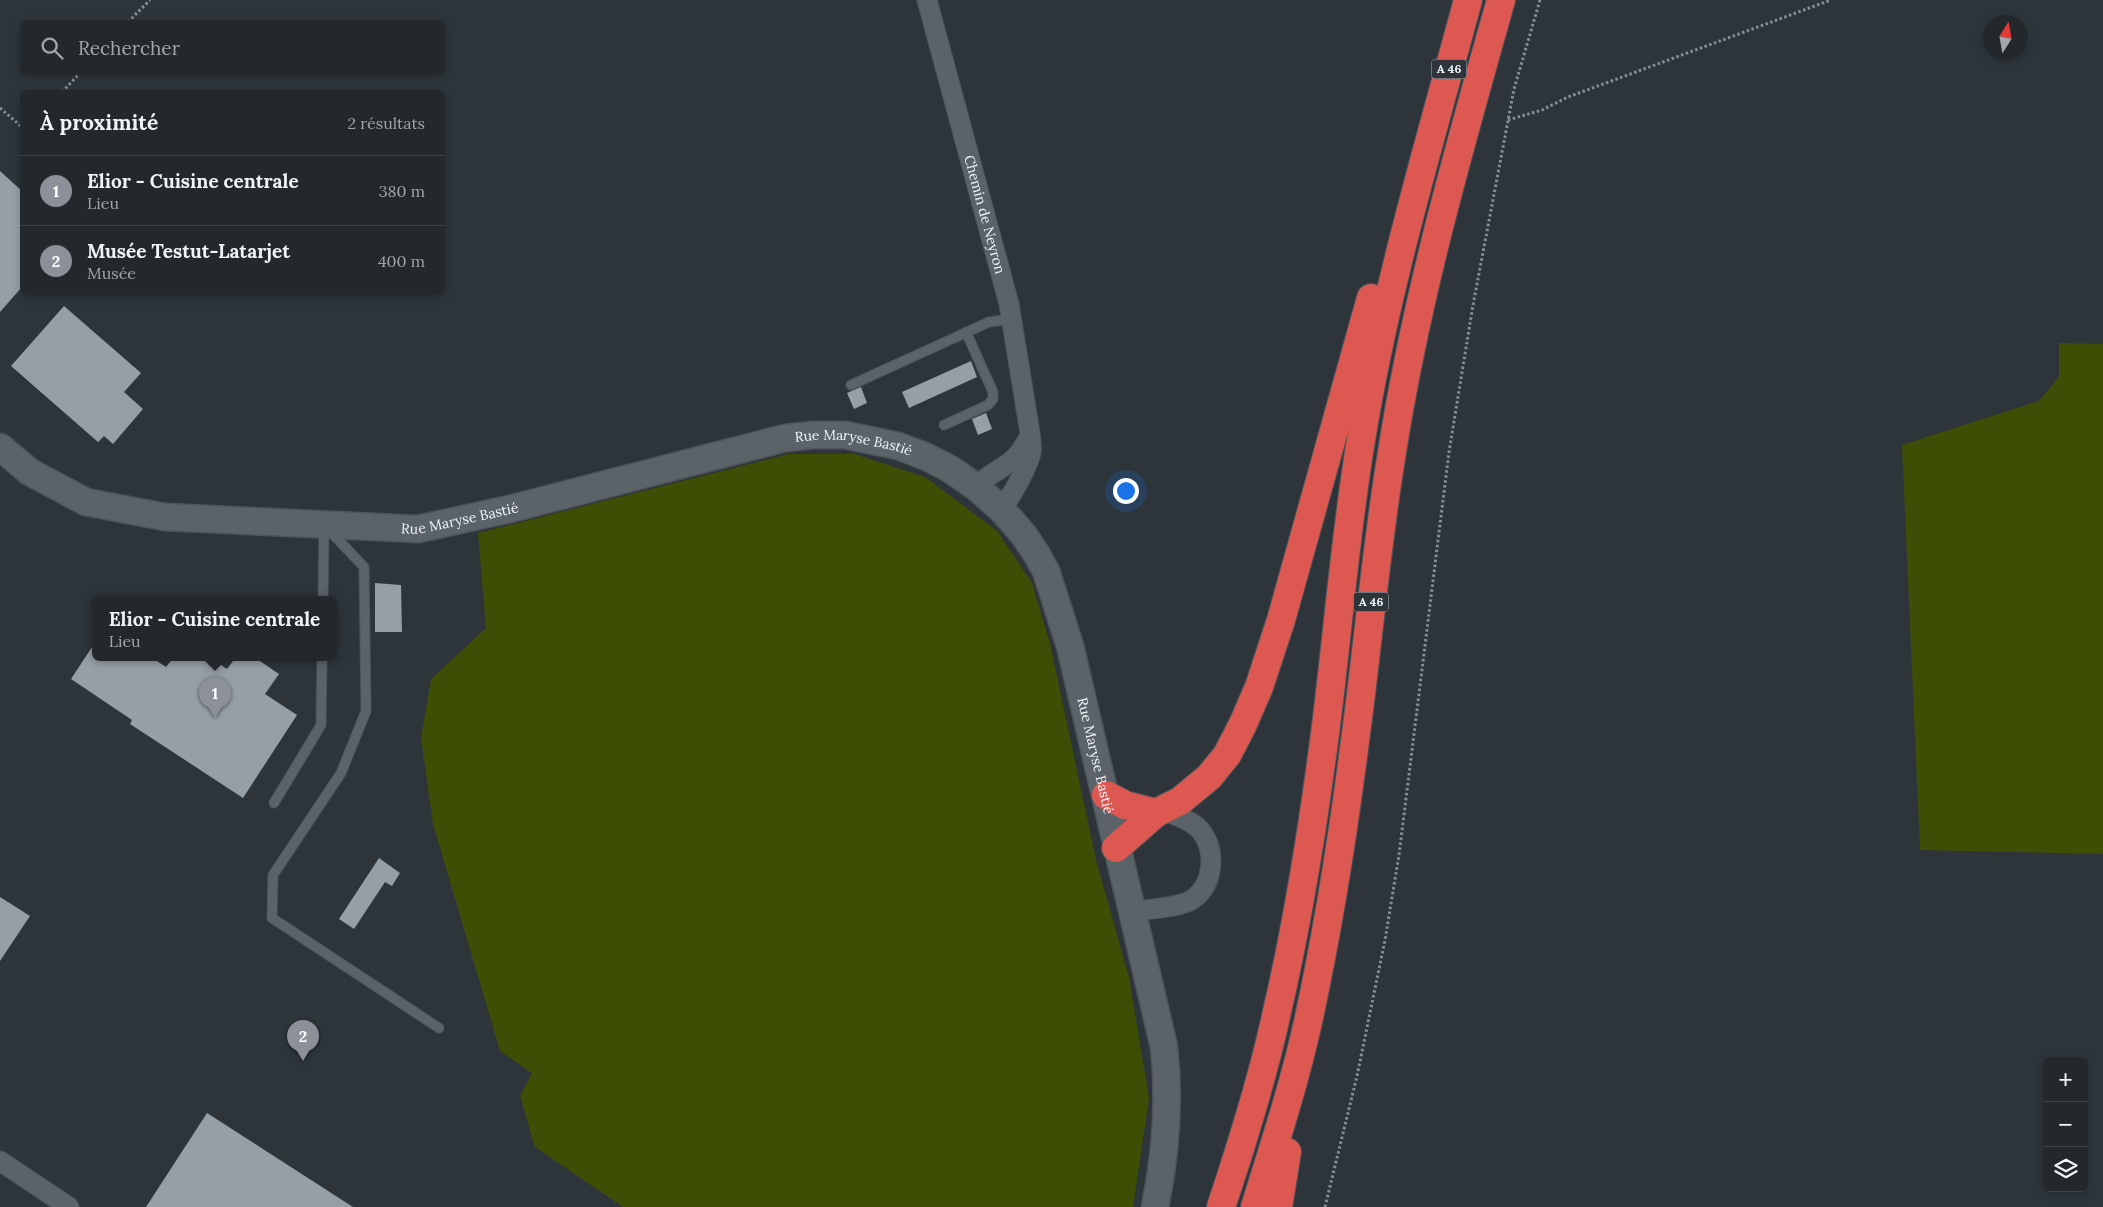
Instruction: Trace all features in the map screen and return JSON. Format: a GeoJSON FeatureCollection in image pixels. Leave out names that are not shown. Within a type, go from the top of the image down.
{"type":"FeatureCollection","features":[{"type":"Feature","properties":{"kind":"highway","name":"A 46"},"geometry":{"type":"LineString","coordinates":[[1221,1207],[1261,1078],[1294,932],[1324,739],[1361,436],[1391,284],[1468,0]]}},
{"type":"Feature","properties":{"kind":"highway","name":"A 46"},"geometry":{"type":"LineString","coordinates":[[1255,1207],[1307,1025],[1341,840],[1356,740],[1378,547],[1392,449],[1413,336],[1446,198],[1500,0]]}},
{"type":"Feature","properties":{"kind":"highway"},"geometry":{"type":"LineString","coordinates":[[1116,848],[1159,812],[1195,790],[1218,766],[1235,740],[1259,687],[1296,570],[1410,156],[1430,139]]}},
{"type":"Feature","properties":{"kind":"highway"},"geometry":{"type":"LineString","coordinates":[[1106,795],[1126,806],[1159,812]]}},
{"type":"Feature","properties":{"kind":"highway"},"geometry":{"type":"LineString","coordinates":[[1278,1207],[1307,1025]]}},
{"type":"Feature","properties":{"kind":"main road","name":"Rue Maryse Bastié"},"geometry":{"type":"LineString","coordinates":[[0,447],[30,472],[86,502],[165,517],[418,529],[510,509],[748,446],[814,435],[845,435],[898,446],[950,469],[976,487],[1001,509],[1023,534],[1046,571],[1070,646],[1164,1047],[1167,1070],[1168,1125],[1154,1203]]}},
{"type":"Feature","properties":{"kind":"street","name":"Chemin de Neyron"},"geometry":{"type":"LineString","coordinates":[[927,0],[1011,312],[1030,433],[1031,452],[1028,462],[1008,502],[1001,509]]}},
{"type":"Feature","properties":{"kind":"street"},"geometry":{"type":"LineString","coordinates":[[976,487],[983,480],[1009,465],[1022,451],[1030,433]]}},
{"type":"Feature","properties":{"kind":"street"},"geometry":{"type":"LineString","coordinates":[[1133,911],[1170,906],[1193,899],[1206,884],[1211,867],[1210,848],[1199,829],[1159,812]]}},
{"type":"Feature","properties":{"kind":"street"},"geometry":{"type":"LineString","coordinates":[[0,1161],[69,1207]]}},
{"type":"Feature","properties":{"kind":"lane"},"geometry":{"type":"LineString","coordinates":[[851,385],[1011,312]]}},
{"type":"Feature","properties":{"kind":"lane"},"geometry":{"type":"LineString","coordinates":[[944,425],[988,405],[992,399],[993,392],[966,332]]}},
{"type":"Feature","properties":{"kind":"lane"},"geometry":{"type":"LineString","coordinates":[[323,596],[324,524]]}},
{"type":"Feature","properties":{"kind":"lane"},"geometry":{"type":"LineString","coordinates":[[324,524],[364,567],[366,711],[342,773],[273,875],[272,918],[439,1028]]}},
{"type":"Feature","properties":{"kind":"lane"},"geometry":{"type":"LineString","coordinates":[[274,802],[321,725],[322,661]]}},
{"type":"Feature","properties":{"kind":"path"},"geometry":{"type":"LineString","coordinates":[[130,20],[150,0]]}},
{"type":"Feature","properties":{"kind":"path"},"geometry":{"type":"LineString","coordinates":[[1325,1207],[1357,1076],[1385,940],[1399,855],[1449,452],[1473,305],[1508,120],[1540,0]]}},
{"type":"Feature","properties":{"kind":"path"},"geometry":{"type":"LineString","coordinates":[[1508,120],[1542,110],[1568,97],[1831,0]]}},
{"type":"Feature","properties":{"kind":"path"},"geometry":{"type":"LineString","coordinates":[[64,90],[78,75]]}},
{"type":"Feature","properties":{"kind":"path"},"geometry":{"type":"LineString","coordinates":[[0,108],[20,125]]}},
{"type":"Feature","properties":{"kind":"green space"},"geometry":{"type":"Polygon","coordinates":[[[2059,343],[2103,344],[2103,854],[1920,850],[1902,445],[2039,401],[2059,377],[2059,343]]]}},
{"type":"Feature","properties":{"kind":"green space"},"geometry":{"type":"Polygon","coordinates":[[[789,454],[854,454],[925,477],[997,531],[1032,583],[1050,644],[1096,860],[1129,978],[1149,1098],[1133,1207],[623,1207],[535,1147],[520,1096],[532,1073],[500,1051],[433,824],[421,738],[431,679],[486,628],[478,533],[789,454]]]}},
{"type":"Feature","properties":{"kind":"building"},"geometry":{"type":"Polygon","coordinates":[[[0,171],[20,189],[20,289],[0,312],[0,171]]]}},
{"type":"Feature","properties":{"kind":"building"},"geometry":{"type":"Polygon","coordinates":[[[64,306],[141,373],[124,392],[143,409],[113,444],[104,436],[98,442],[11,366],[64,306]]]}},
{"type":"Feature","properties":{"kind":"building"},"geometry":{"type":"Polygon","coordinates":[[[971,361],[977,377],[909,408],[902,392],[971,361]]]}},
{"type":"Feature","properties":{"kind":"building"},"geometry":{"type":"Polygon","coordinates":[[[861,387],[867,403],[854,409],[847,393],[861,387]]]}},
{"type":"Feature","properties":{"kind":"building"},"geometry":{"type":"Polygon","coordinates":[[[986,413],[992,429],[978,435],[972,419],[986,413]]]}},
{"type":"Feature","properties":{"kind":"building"},"geometry":{"type":"Polygon","coordinates":[[[375,583],[401,585],[402,632],[375,632],[375,583]]]}},
{"type":"Feature","properties":{"kind":"building"},"geometry":{"type":"Polygon","coordinates":[[[92,647],[92,661],[157,661],[166,667],[171,661],[215,661],[227,669],[233,661],[260,661],[279,674],[265,694],[297,715],[243,798],[130,724],[132,720],[71,679],[92,647]]]}},
{"type":"Feature","properties":{"kind":"building"},"geometry":{"type":"Polygon","coordinates":[[[379,858],[400,873],[392,886],[385,882],[354,929],[339,919],[379,858]]]}},
{"type":"Feature","properties":{"kind":"building"},"geometry":{"type":"Polygon","coordinates":[[[0,897],[30,916],[0,961],[0,897]]]}},
{"type":"Feature","properties":{"kind":"building"},"geometry":{"type":"Polygon","coordinates":[[[207,1113],[353,1207],[146,1207],[207,1113]]]}},
{"type":"Feature","properties":{"kind":"place","name":"Elior - Cuisine centrale"},"geometry":{"type":"Point","coordinates":[215,718]}},
{"type":"Feature","properties":{"kind":"place","name":"Musée Testut-Latarjet"},"geometry":{"type":"Point","coordinates":[303,1061]}}]}
